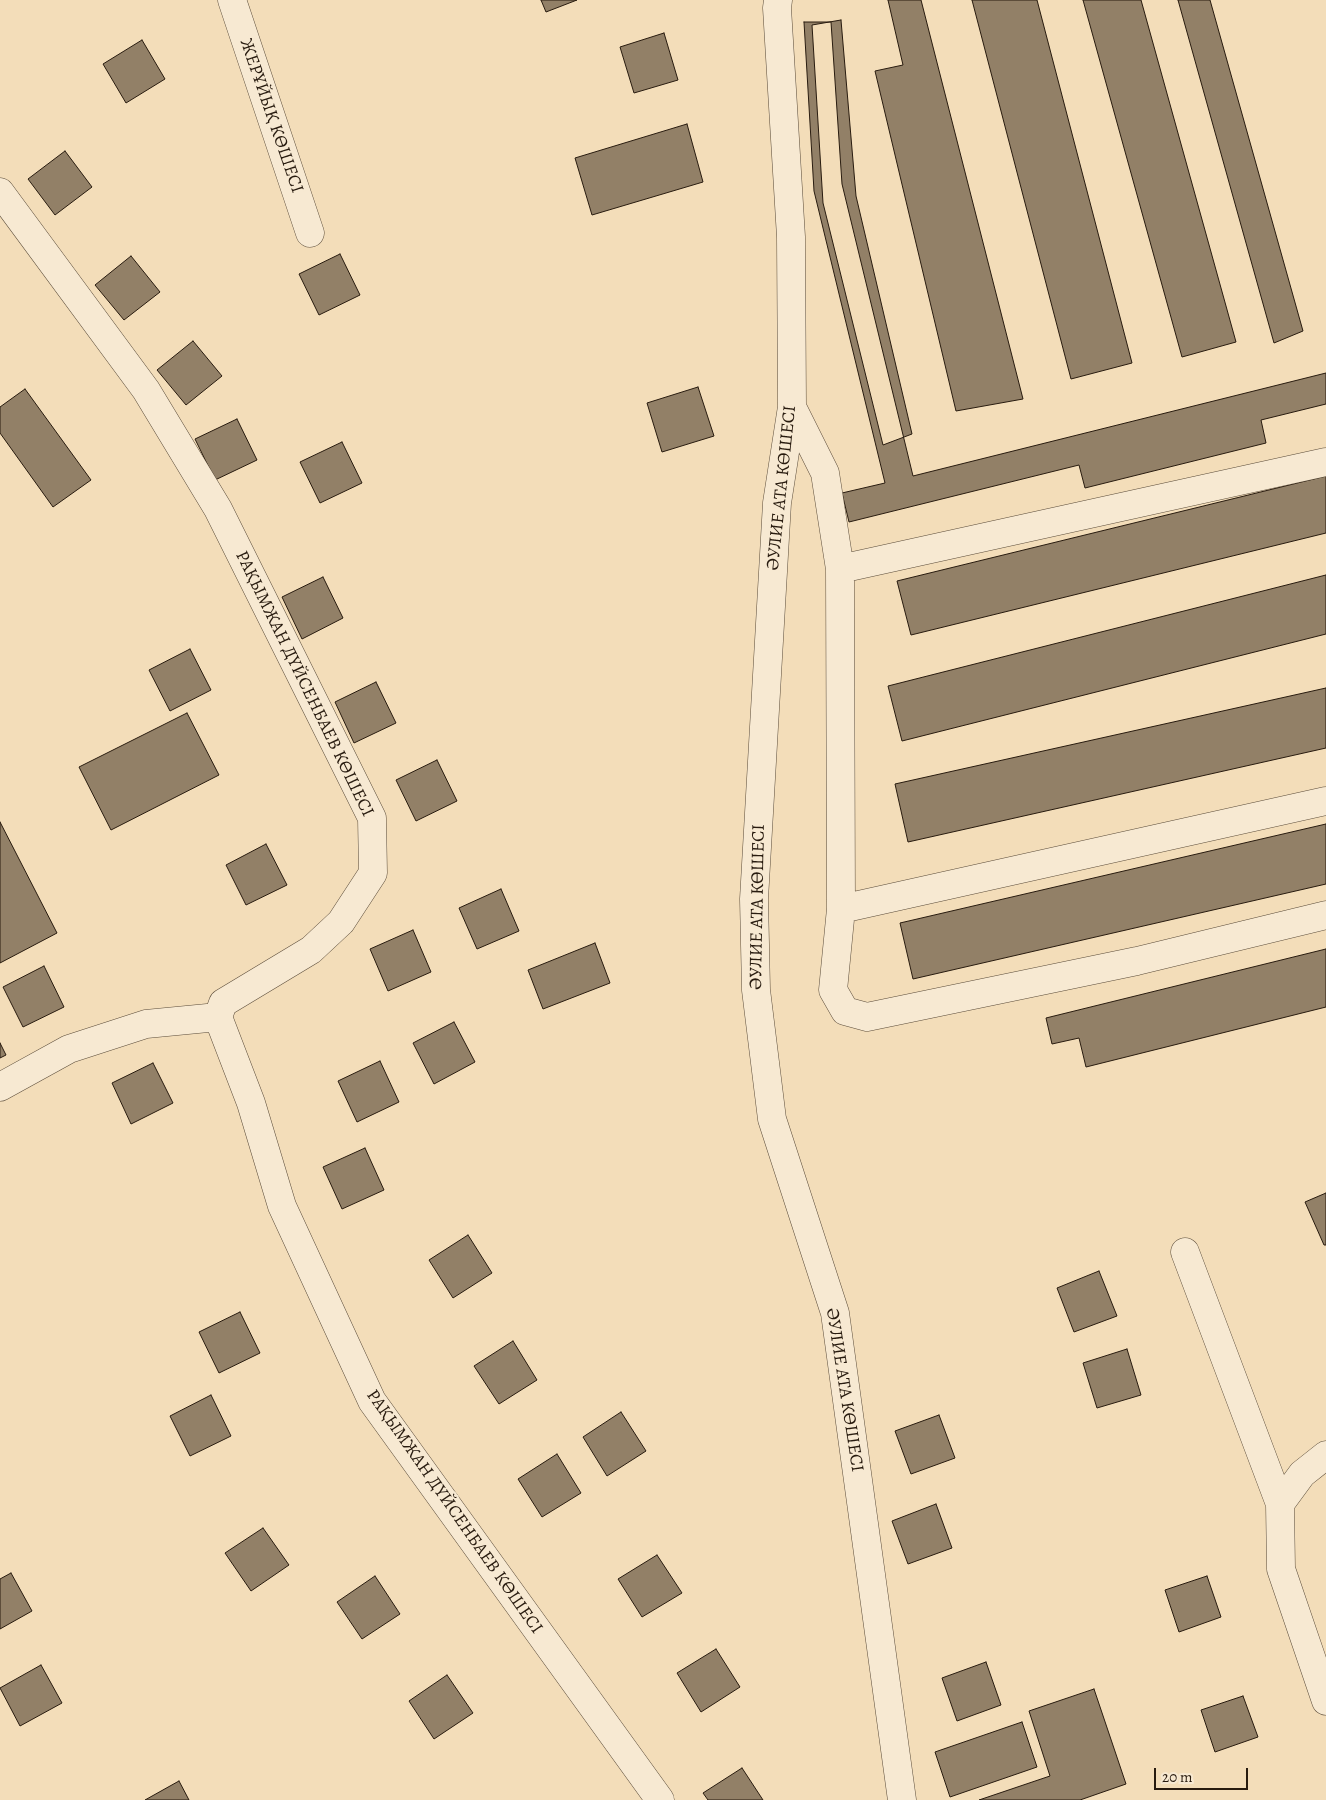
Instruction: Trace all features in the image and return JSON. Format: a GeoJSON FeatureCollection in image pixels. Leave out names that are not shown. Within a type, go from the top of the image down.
{"type":"FeatureCollection","features":[{"type":"Feature","properties":{"kind":"street","name":"ЖЕРҰЙЫҚ КӨШЕСІ"},"geometry":{"type":"LineString","coordinates":[[232,0],[310,233]]}},
{"type":"Feature","properties":{"kind":"street","name":"ӘУЛИЕ АТА КӨШЕСІ"},"geometry":{"type":"LineString","coordinates":[[778,0],[791,237],[792,407],[776,513],[754,899],[756,990],[772,1119],[835,1313],[902,1800]]}},
{"type":"Feature","properties":{"kind":"street","name":"РАҚЫМЖАН ДҮЙСЕНБАЕВ КӨШЕСІ"},"geometry":{"type":"LineString","coordinates":[[0,192],[146,390],[218,509],[372,818],[373,873],[341,922],[311,950],[223,1003],[218,1017],[251,1103],[282,1206],[372,1401],[660,1800]]}},
{"type":"Feature","properties":{"kind":"street"},"geometry":{"type":"LineString","coordinates":[[792,407],[825,474],[840,569],[841,909],[834,990],[845,1011],[866,1017],[1137,961],[1326,915]]}},
{"type":"Feature","properties":{"kind":"street"},"geometry":{"type":"LineString","coordinates":[[840,569],[1326,462]]}},
{"type":"Feature","properties":{"kind":"street"},"geometry":{"type":"LineString","coordinates":[[841,909],[1326,801]]}},
{"type":"Feature","properties":{"kind":"street"},"geometry":{"type":"LineString","coordinates":[[0,1087],[70,1049],[146,1024],[218,1017]]}},
{"type":"Feature","properties":{"kind":"street"},"geometry":{"type":"LineString","coordinates":[[1185,1252],[1280,1504],[1281,1569],[1326,1701]]}},
{"type":"Feature","properties":{"kind":"street"},"geometry":{"type":"LineString","coordinates":[[1280,1504],[1302,1474],[1326,1455]]}},
{"type":"Feature","properties":{"kind":"building"},"geometry":{"type":"Polygon","coordinates":[[[541,0],[577,0],[546,12],[541,0]]]}},
{"type":"Feature","properties":{"kind":"building"},"geometry":{"type":"Polygon","coordinates":[[[888,0],[921,0],[1023,399],[956,411],[875,71],[903,65],[888,0]]]}},
{"type":"Feature","properties":{"kind":"building"},"geometry":{"type":"Polygon","coordinates":[[[972,0],[1037,0],[1132,363],[1071,379],[972,0]]]}},
{"type":"Feature","properties":{"kind":"building"},"geometry":{"type":"Polygon","coordinates":[[[1083,0],[1141,0],[1236,342],[1182,357],[1083,0]]]}},
{"type":"Feature","properties":{"kind":"building"},"geometry":{"type":"Polygon","coordinates":[[[1178,0],[1210,0],[1303,331],[1274,343],[1178,0]]]}},
{"type":"Feature","properties":{"kind":"building"},"geometry":{"type":"Polygon","coordinates":[[[841,20],[856,196],[912,434],[883,445],[823,203],[812,25],[841,20]]]}},
{"type":"Feature","properties":{"kind":"building"},"geometry":{"type":"Polygon","coordinates":[[[804,22],[831,22],[842,184],[913,476],[1326,373],[1326,404],[1261,420],[1266,443],[1085,488],[1079,465],[849,522],[842,493],[885,483],[814,191],[804,22]]]}},
{"type":"Feature","properties":{"kind":"building"},"geometry":{"type":"Polygon","coordinates":[[[664,33],[678,80],[634,93],[620,47],[664,33]]]}},
{"type":"Feature","properties":{"kind":"building"},"geometry":{"type":"Polygon","coordinates":[[[142,40],[165,79],[126,103],[103,64],[142,40]]]}},
{"type":"Feature","properties":{"kind":"building"},"geometry":{"type":"Polygon","coordinates":[[[687,124],[703,182],[592,215],[575,158],[687,124]]]}},
{"type":"Feature","properties":{"kind":"building"},"geometry":{"type":"Polygon","coordinates":[[[65,151],[92,187],[55,215],[28,179],[65,151]]]}},
{"type":"Feature","properties":{"kind":"building"},"geometry":{"type":"Polygon","coordinates":[[[340,254],[360,295],[319,315],[299,274],[340,254]]]}},
{"type":"Feature","properties":{"kind":"building"},"geometry":{"type":"Polygon","coordinates":[[[131,256],[160,292],[124,320],[95,285],[131,256]]]}},
{"type":"Feature","properties":{"kind":"building"},"geometry":{"type":"Polygon","coordinates":[[[193,341],[222,376],[186,405],[157,370],[193,341]]]}},
{"type":"Feature","properties":{"kind":"building"},"geometry":{"type":"Polygon","coordinates":[[[698,387],[714,436],[662,452],[647,403],[698,387]]]}},
{"type":"Feature","properties":{"kind":"building"},"geometry":{"type":"Polygon","coordinates":[[[25,389],[91,480],[53,507],[0,433],[0,407],[25,389]]]}},
{"type":"Feature","properties":{"kind":"building"},"geometry":{"type":"Polygon","coordinates":[[[237,419],[257,460],[215,480],[195,439],[237,419]]]}},
{"type":"Feature","properties":{"kind":"building"},"geometry":{"type":"Polygon","coordinates":[[[342,442],[362,483],[320,503],[300,462],[342,442]]]}},
{"type":"Feature","properties":{"kind":"building"},"geometry":{"type":"Polygon","coordinates":[[[1326,476],[1326,533],[911,635],[897,581],[1326,476]]]}},
{"type":"Feature","properties":{"kind":"building"},"geometry":{"type":"Polygon","coordinates":[[[1326,575],[1326,634],[902,741],[888,686],[1326,575]]]}},
{"type":"Feature","properties":{"kind":"building"},"geometry":{"type":"Polygon","coordinates":[[[323,577],[343,618],[302,639],[282,597],[323,577]]]}},
{"type":"Feature","properties":{"kind":"building"},"geometry":{"type":"Polygon","coordinates":[[[190,649],[211,690],[170,711],[149,670],[190,649]]]}},
{"type":"Feature","properties":{"kind":"building"},"geometry":{"type":"Polygon","coordinates":[[[376,682],[396,723],[354,743],[335,702],[376,682]]]}},
{"type":"Feature","properties":{"kind":"building"},"geometry":{"type":"Polygon","coordinates":[[[1326,688],[1326,748],[908,842],[895,784],[1326,688]]]}},
{"type":"Feature","properties":{"kind":"building"},"geometry":{"type":"Polygon","coordinates":[[[187,713],[219,775],[111,830],[79,767],[187,713]]]}},
{"type":"Feature","properties":{"kind":"building"},"geometry":{"type":"Polygon","coordinates":[[[437,760],[457,801],[416,821],[396,780],[437,760]]]}},
{"type":"Feature","properties":{"kind":"building"},"geometry":{"type":"Polygon","coordinates":[[[0,822],[57,933],[0,963],[0,822]]]}},
{"type":"Feature","properties":{"kind":"building"},"geometry":{"type":"Polygon","coordinates":[[[1326,824],[1326,884],[913,979],[900,923],[1326,824]]]}},
{"type":"Feature","properties":{"kind":"building"},"geometry":{"type":"Polygon","coordinates":[[[266,844],[287,885],[246,905],[226,865],[266,844]]]}},
{"type":"Feature","properties":{"kind":"building"},"geometry":{"type":"Polygon","coordinates":[[[501,889],[519,931],[477,949],[459,908],[501,889]]]}},
{"type":"Feature","properties":{"kind":"building"},"geometry":{"type":"Polygon","coordinates":[[[413,930],[431,972],[388,991],[370,949],[413,930]]]}},
{"type":"Feature","properties":{"kind":"building"},"geometry":{"type":"Polygon","coordinates":[[[595,943],[610,983],[543,1009],[528,970],[595,943]]]}},
{"type":"Feature","properties":{"kind":"building"},"geometry":{"type":"Polygon","coordinates":[[[1326,949],[1326,1007],[1086,1067],[1079,1038],[1052,1044],[1046,1018],[1326,949]]]}},
{"type":"Feature","properties":{"kind":"building"},"geometry":{"type":"Polygon","coordinates":[[[44,966],[64,1007],[23,1027],[3,987],[44,966]]]}},
{"type":"Feature","properties":{"kind":"building"},"geometry":{"type":"Polygon","coordinates":[[[454,1022],[475,1062],[434,1084],[413,1043],[454,1022]]]}},
{"type":"Feature","properties":{"kind":"building"},"geometry":{"type":"Polygon","coordinates":[[[0,1043],[6,1055],[0,1058],[0,1043]]]}},
{"type":"Feature","properties":{"kind":"building"},"geometry":{"type":"Polygon","coordinates":[[[380,1061],[399,1102],[357,1122],[338,1081],[380,1061]]]}},
{"type":"Feature","properties":{"kind":"building"},"geometry":{"type":"Polygon","coordinates":[[[153,1063],[173,1103],[131,1124],[112,1083],[153,1063]]]}},
{"type":"Feature","properties":{"kind":"building"},"geometry":{"type":"Polygon","coordinates":[[[365,1148],[384,1190],[342,1209],[323,1167],[365,1148]]]}},
{"type":"Feature","properties":{"kind":"building"},"geometry":{"type":"Polygon","coordinates":[[[1326,1193],[1326,1245],[1324,1245],[1305,1202],[1326,1193]]]}},
{"type":"Feature","properties":{"kind":"building"},"geometry":{"type":"Polygon","coordinates":[[[468,1235],[492,1273],[453,1298],[429,1260],[468,1235]]]}},
{"type":"Feature","properties":{"kind":"building"},"geometry":{"type":"Polygon","coordinates":[[[1099,1271],[1117,1316],[1074,1332],[1057,1288],[1099,1271]]]}},
{"type":"Feature","properties":{"kind":"building"},"geometry":{"type":"Polygon","coordinates":[[[240,1312],[260,1353],[219,1373],[199,1332],[240,1312]]]}},
{"type":"Feature","properties":{"kind":"building"},"geometry":{"type":"Polygon","coordinates":[[[513,1341],[537,1380],[499,1404],[474,1366],[513,1341]]]}},
{"type":"Feature","properties":{"kind":"building"},"geometry":{"type":"Polygon","coordinates":[[[1127,1349],[1141,1395],[1097,1408],[1083,1363],[1127,1349]]]}},
{"type":"Feature","properties":{"kind":"building"},"geometry":{"type":"Polygon","coordinates":[[[211,1395],[231,1436],[190,1456],[170,1416],[211,1395]]]}},
{"type":"Feature","properties":{"kind":"building"},"geometry":{"type":"Polygon","coordinates":[[[621,1412],[646,1451],[607,1476],[583,1437],[621,1412]]]}},
{"type":"Feature","properties":{"kind":"building"},"geometry":{"type":"Polygon","coordinates":[[[939,1415],[955,1458],[911,1474],[895,1431],[939,1415]]]}},
{"type":"Feature","properties":{"kind":"building"},"geometry":{"type":"Polygon","coordinates":[[[557,1454],[581,1493],[542,1517],[518,1479],[557,1454]]]}},
{"type":"Feature","properties":{"kind":"building"},"geometry":{"type":"Polygon","coordinates":[[[936,1504],[952,1548],[908,1564],[892,1521],[936,1504]]]}},
{"type":"Feature","properties":{"kind":"building"},"geometry":{"type":"Polygon","coordinates":[[[263,1528],[289,1565],[251,1591],[225,1553],[263,1528]]]}},
{"type":"Feature","properties":{"kind":"building"},"geometry":{"type":"Polygon","coordinates":[[[657,1555],[682,1593],[642,1617],[618,1579],[657,1555]]]}},
{"type":"Feature","properties":{"kind":"building"},"geometry":{"type":"Polygon","coordinates":[[[11,1573],[32,1611],[0,1629],[0,1579],[11,1573]]]}},
{"type":"Feature","properties":{"kind":"building"},"geometry":{"type":"Polygon","coordinates":[[[375,1576],[400,1614],[362,1639],[337,1602],[375,1576]]]}},
{"type":"Feature","properties":{"kind":"building"},"geometry":{"type":"Polygon","coordinates":[[[1207,1576],[1221,1617],[1179,1632],[1165,1590],[1207,1576]]]}},
{"type":"Feature","properties":{"kind":"building"},"geometry":{"type":"Polygon","coordinates":[[[716,1649],[740,1687],[701,1712],[677,1673],[716,1649]]]}},
{"type":"Feature","properties":{"kind":"building"},"geometry":{"type":"Polygon","coordinates":[[[986,1662],[1001,1705],[957,1721],[942,1678],[986,1662]]]}},
{"type":"Feature","properties":{"kind":"building"},"geometry":{"type":"Polygon","coordinates":[[[41,1665],[62,1703],[20,1726],[0,1688],[41,1665]]]}},
{"type":"Feature","properties":{"kind":"building"},"geometry":{"type":"Polygon","coordinates":[[[447,1675],[473,1713],[434,1739],[409,1701],[447,1675]]]}},
{"type":"Feature","properties":{"kind":"building"},"geometry":{"type":"Polygon","coordinates":[[[1094,1689],[1126,1784],[1080,1800],[979,1800],[1050,1776],[1029,1711],[1094,1689]]]}},
{"type":"Feature","properties":{"kind":"building"},"geometry":{"type":"Polygon","coordinates":[[[1243,1696],[1258,1737],[1215,1752],[1201,1710],[1243,1696]]]}},
{"type":"Feature","properties":{"kind":"building"},"geometry":{"type":"Polygon","coordinates":[[[1022,1722],[1037,1767],[950,1797],[935,1752],[1022,1722]]]}},
{"type":"Feature","properties":{"kind":"building"},"geometry":{"type":"Polygon","coordinates":[[[742,1768],[763,1800],[708,1800],[703,1793],[742,1768]]]}},
{"type":"Feature","properties":{"kind":"building"},"geometry":{"type":"Polygon","coordinates":[[[179,1781],[189,1800],[145,1800],[179,1781]]]}}]}
